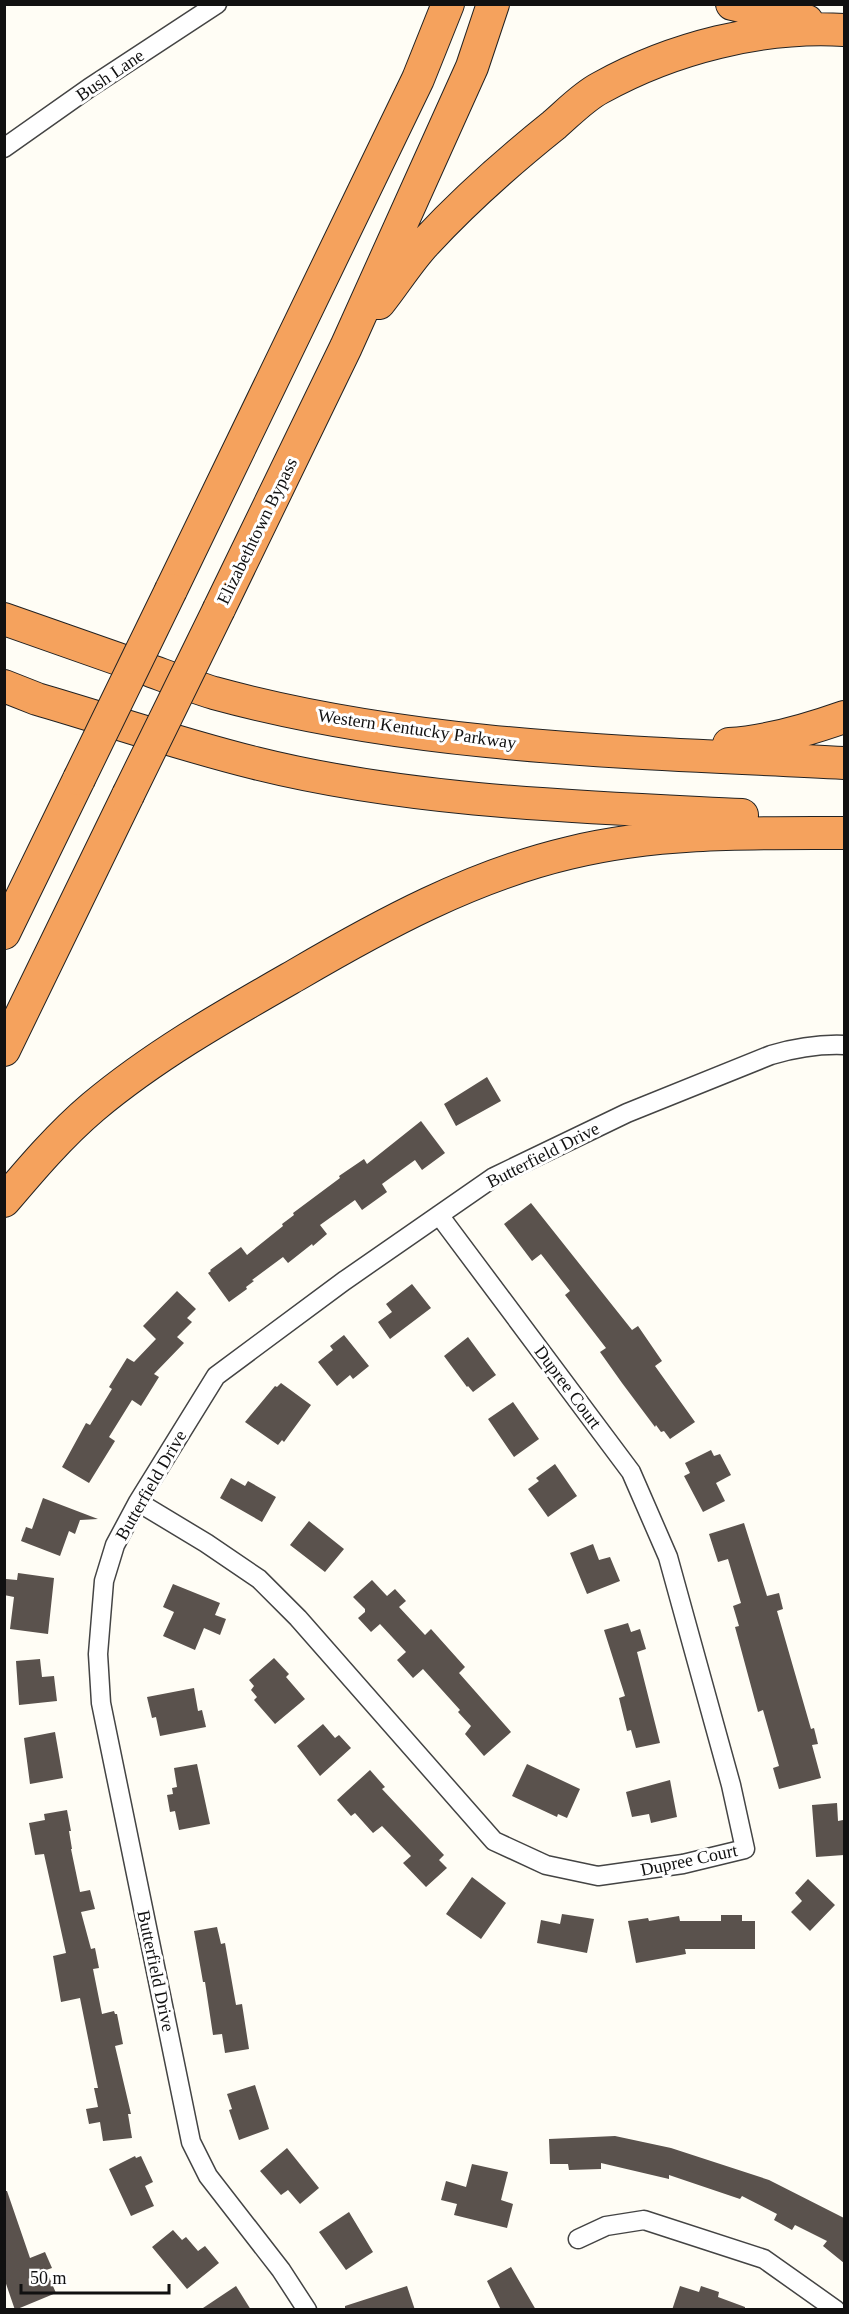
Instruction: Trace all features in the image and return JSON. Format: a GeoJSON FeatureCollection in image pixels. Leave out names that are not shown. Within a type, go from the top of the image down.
{"type":"FeatureCollection","features":[{"type":"Feature","properties":{"kind":"highway"},"geometry":{"type":"LineString","coordinates":[[4,933],[418,79],[448,4]]}},
{"type":"Feature","properties":{"kind":"highway","name":"Elizabethtown Bypass"},"geometry":{"type":"LineString","coordinates":[[4,1050],[346,347],[472,67],[493,4]]}},
{"type":"Feature","properties":{"kind":"highway"},"geometry":{"type":"LineString","coordinates":[[732,4],[844,30]]}},
{"type":"Feature","properties":{"kind":"highway"},"geometry":{"type":"LineString","coordinates":[[346,347],[424,243],[536,139],[598,89],[681,51],[749,36],[817,28],[844,30]]}},
{"type":"Feature","properties":{"kind":"highway","name":"Western Kentucky Parkway"},"geometry":{"type":"LineString","coordinates":[[4,619],[213,692],[291,711],[446,736],[588,749],[844,763]]}},
{"type":"Feature","properties":{"kind":"highway"},"geometry":{"type":"LineString","coordinates":[[4,686],[37,699],[255,763],[331,778],[419,791],[553,805],[844,821]]}},
{"type":"Feature","properties":{"kind":"highway"},"geometry":{"type":"LineString","coordinates":[[588,749],[743,743],[844,717]]}},
{"type":"Feature","properties":{"kind":"highway"},"geometry":{"type":"LineString","coordinates":[[4,1201],[44,1154],[92,1108],[146,1066],[203,1029],[322,959],[444,896],[507,870],[571,852],[636,841],[701,835],[844,833]]}},
{"type":"Feature","properties":{"kind":"street","name":"Bush Lane"},"geometry":{"type":"LineString","coordinates":[[4,148],[89,88],[217,4]]}},
{"type":"Feature","properties":{"kind":"street","name":"Butterfield Drive"},"geometry":{"type":"LineString","coordinates":[[307,2310],[281,2270],[208,2176],[191,2142],[101,1703],[98,1654],[104,1581],[115,1545],[138,1502],[216,1376],[344,1281],[494,1176],[627,1113],[771,1055],[815,1045],[844,1045]]}},
{"type":"Feature","properties":{"kind":"street","name":"Dupree Court"},"geometry":{"type":"LineString","coordinates":[[138,1502],[206,1543],[259,1579],[298,1618],[494,1841],[546,1865],[598,1876],[683,1864],[746,1849],[731,1785],[668,1557],[632,1472],[439,1215]]}},
{"type":"Feature","properties":{"kind":"street"},"geometry":{"type":"LineString","coordinates":[[578,2239],[606,2226],[644,2220],[764,2259],[836,2310]]}},
{"type":"Feature","properties":{"kind":"building"},"geometry":{"type":"Polygon","coordinates":[[[487,1077],[501,1101],[456,1126],[444,1104],[487,1077]]]}},
{"type":"Feature","properties":{"kind":"building"},"geometry":{"type":"Polygon","coordinates":[[[421,1121],[445,1153],[422,1170],[415,1160],[382,1184],[387,1192],[362,1210],[355,1200],[320,1225],[327,1234],[313,1246],[312,1244],[288,1263],[283,1257],[252,1280],[254,1281],[246,1287],[247,1289],[229,1302],[208,1273],[210,1270],[241,1247],[247,1255],[283,1226],[282,1224],[294,1215],[293,1213],[340,1178],[339,1176],[364,1159],[367,1164],[421,1121]]]}},
{"type":"Feature","properties":{"kind":"building"},"geometry":{"type":"Polygon","coordinates":[[[531,1203],[632,1330],[638,1326],[662,1361],[655,1366],[695,1422],[670,1439],[664,1431],[661,1432],[656,1425],[655,1427],[600,1352],[606,1348],[565,1295],[570,1291],[541,1254],[532,1261],[504,1224],[531,1203]]]}},
{"type":"Feature","properties":{"kind":"building"},"geometry":{"type":"Polygon","coordinates":[[[412,1284],[431,1308],[390,1339],[378,1322],[392,1312],[386,1304],[412,1284]]]}},
{"type":"Feature","properties":{"kind":"building"},"geometry":{"type":"Polygon","coordinates":[[[177,1291],[196,1309],[187,1318],[192,1322],[177,1337],[184,1343],[154,1374],[159,1377],[141,1406],[132,1400],[109,1437],[115,1441],[89,1483],[62,1467],[86,1423],[90,1425],[112,1389],[109,1387],[127,1358],[134,1362],[156,1339],[143,1326],[177,1291]]]}},
{"type":"Feature","properties":{"kind":"building"},"geometry":{"type":"Polygon","coordinates":[[[344,1335],[369,1366],[353,1379],[350,1375],[337,1386],[318,1362],[333,1350],[330,1346],[344,1335]]]}},
{"type":"Feature","properties":{"kind":"building"},"geometry":{"type":"Polygon","coordinates":[[[468,1337],[496,1375],[473,1392],[444,1356],[468,1337]]]}},
{"type":"Feature","properties":{"kind":"building"},"geometry":{"type":"Polygon","coordinates":[[[281,1383],[311,1405],[284,1442],[282,1440],[278,1445],[245,1422],[275,1386],[281,1383]]]}},
{"type":"Feature","properties":{"kind":"building"},"geometry":{"type":"Polygon","coordinates":[[[513,1402],[539,1439],[514,1457],[488,1419],[513,1402]]]}},
{"type":"Feature","properties":{"kind":"building"},"geometry":{"type":"Polygon","coordinates":[[[711,1450],[714,1456],[720,1454],[731,1475],[716,1483],[725,1501],[703,1512],[684,1476],[690,1473],[685,1463],[711,1450]]]}},
{"type":"Feature","properties":{"kind":"building"},"geometry":{"type":"Polygon","coordinates":[[[555,1464],[577,1496],[548,1517],[528,1489],[539,1481],[536,1478],[555,1464]]]}},
{"type":"Feature","properties":{"kind":"building"},"geometry":{"type":"Polygon","coordinates":[[[231,1478],[245,1486],[248,1481],[276,1497],[262,1522],[220,1498],[231,1478]]]}},
{"type":"Feature","properties":{"kind":"building"},"geometry":{"type":"Polygon","coordinates":[[[43,1498],[98,1519],[80,1520],[75,1534],[69,1531],[60,1556],[21,1541],[26,1527],[32,1529],[43,1498]]]}},
{"type":"Feature","properties":{"kind":"building"},"geometry":{"type":"Polygon","coordinates":[[[309,1521],[344,1549],[325,1572],[290,1545],[309,1521]]]}},
{"type":"Feature","properties":{"kind":"building"},"geometry":{"type":"Polygon","coordinates":[[[744,1523],[767,1596],[779,1593],[783,1609],[777,1611],[811,1729],[814,1728],[818,1744],[812,1745],[821,1778],[779,1789],[773,1768],[779,1766],[763,1710],[758,1712],[735,1627],[739,1626],[733,1606],[741,1603],[728,1559],[718,1562],[709,1534],[744,1523]]]}},
{"type":"Feature","properties":{"kind":"building"},"geometry":{"type":"Polygon","coordinates":[[[593,1544],[599,1560],[610,1557],[620,1581],[587,1594],[570,1553],[593,1544]]]}},
{"type":"Feature","properties":{"kind":"building"},"geometry":{"type":"Polygon","coordinates":[[[18,1573],[54,1578],[48,1634],[10,1629],[14,1597],[4,1595],[6,1579],[17,1580],[18,1573]]]}},
{"type":"Feature","properties":{"kind":"building"},"geometry":{"type":"Polygon","coordinates":[[[372,1580],[387,1596],[395,1589],[406,1601],[399,1607],[425,1635],[431,1629],[465,1667],[459,1673],[511,1732],[484,1756],[465,1734],[471,1726],[458,1712],[460,1710],[423,1669],[413,1678],[397,1660],[406,1652],[380,1624],[371,1632],[358,1618],[365,1612],[365,1609],[353,1597],[372,1580]]]}},
{"type":"Feature","properties":{"kind":"building"},"geometry":{"type":"Polygon","coordinates":[[[173,1584],[220,1603],[215,1615],[226,1619],[220,1635],[204,1628],[195,1650],[163,1636],[174,1612],[163,1607],[173,1584]]]}},
{"type":"Feature","properties":{"kind":"building"},"geometry":{"type":"Polygon","coordinates":[[[628,1623],[631,1632],[640,1629],[646,1649],[637,1652],[660,1743],[636,1748],[631,1730],[627,1731],[619,1698],[625,1696],[604,1630],[628,1623]]]}},
{"type":"Feature","properties":{"kind":"building"},"geometry":{"type":"Polygon","coordinates":[[[274,1658],[289,1674],[286,1677],[305,1699],[275,1724],[254,1700],[257,1697],[251,1690],[254,1686],[249,1680],[274,1658]]]}},
{"type":"Feature","properties":{"kind":"building"},"geometry":{"type":"Polygon","coordinates":[[[40,1659],[42,1677],[54,1676],[57,1701],[19,1705],[16,1661],[40,1659]]]}},
{"type":"Feature","properties":{"kind":"building"},"geometry":{"type":"Polygon","coordinates":[[[194,1688],[198,1711],[202,1710],[206,1727],[160,1736],[156,1717],[152,1718],[147,1697],[194,1688]]]}},
{"type":"Feature","properties":{"kind":"building"},"geometry":{"type":"Polygon","coordinates":[[[323,1724],[335,1738],[339,1735],[351,1748],[320,1776],[297,1746],[323,1724]]]}},
{"type":"Feature","properties":{"kind":"building"},"geometry":{"type":"Polygon","coordinates":[[[55,1732],[63,1778],[30,1784],[24,1738],[55,1732]]]}},
{"type":"Feature","properties":{"kind":"building"},"geometry":{"type":"Polygon","coordinates":[[[197,1764],[210,1824],[179,1830],[175,1811],[170,1812],[167,1795],[173,1794],[172,1788],[177,1787],[174,1768],[197,1764]]]}},
{"type":"Feature","properties":{"kind":"building"},"geometry":{"type":"Polygon","coordinates":[[[527,1764],[580,1789],[567,1818],[558,1814],[557,1817],[512,1796],[527,1764]]]}},
{"type":"Feature","properties":{"kind":"building"},"geometry":{"type":"Polygon","coordinates":[[[370,1770],[385,1787],[382,1789],[444,1855],[439,1860],[447,1868],[426,1887],[403,1863],[411,1856],[382,1826],[373,1833],[355,1813],[351,1816],[337,1800],[370,1770]]]}},
{"type":"Feature","properties":{"kind":"building"},"geometry":{"type":"Polygon","coordinates":[[[670,1780],[677,1817],[651,1823],[649,1814],[632,1817],[626,1792],[670,1780]]]}},
{"type":"Feature","properties":{"kind":"building"},"geometry":{"type":"Polygon","coordinates":[[[837,1803],[838,1821],[843,1820],[844,1855],[816,1857],[812,1805],[837,1803]]]}},
{"type":"Feature","properties":{"kind":"building"},"geometry":{"type":"Polygon","coordinates":[[[67,1810],[71,1831],[69,1831],[71,1849],[80,1892],[90,1890],[95,1909],[81,1912],[91,1949],[95,1948],[99,1968],[93,1969],[102,2014],[114,2011],[117,2014],[123,2044],[115,2046],[131,2114],[128,2114],[132,2138],[103,2141],[100,2122],[89,2124],[86,2109],[98,2107],[94,2088],[98,2088],[80,1998],[61,2002],[53,1956],[66,1953],[44,1854],[35,1855],[29,1823],[45,1820],[44,1814],[67,1810]]]}},
{"type":"Feature","properties":{"kind":"building"},"geometry":{"type":"Polygon","coordinates":[[[472,1877],[506,1903],[481,1939],[446,1914],[472,1877]]]}},
{"type":"Feature","properties":{"kind":"building"},"geometry":{"type":"Polygon","coordinates":[[[808,1879],[835,1905],[810,1931],[791,1912],[802,1901],[795,1893],[808,1879]]]}},
{"type":"Feature","properties":{"kind":"building"},"geometry":{"type":"Polygon","coordinates":[[[562,1914],[594,1919],[587,1953],[537,1943],[541,1920],[560,1924],[562,1914]]]}},
{"type":"Feature","properties":{"kind":"building"},"geometry":{"type":"Polygon","coordinates":[[[721,1915],[742,1915],[742,1921],[755,1921],[755,1949],[685,1949],[686,1954],[636,1963],[628,1921],[648,1918],[649,1921],[679,1916],[680,1921],[721,1921],[721,1915]]]}},
{"type":"Feature","properties":{"kind":"building"},"geometry":{"type":"Polygon","coordinates":[[[217,1927],[221,1944],[225,1943],[236,2005],[242,2004],[249,2049],[225,2053],[222,2034],[213,2035],[194,1931],[217,1927]]]}},
{"type":"Feature","properties":{"kind":"building"},"geometry":{"type":"Polygon","coordinates":[[[255,2085],[269,2129],[239,2140],[229,2110],[232,2109],[227,2094],[255,2085]]]}},
{"type":"Feature","properties":{"kind":"building"},"geometry":{"type":"Polygon","coordinates":[[[615,2136],[671,2148],[769,2180],[844,2218],[844,2263],[823,2246],[827,2241],[795,2225],[792,2230],[774,2220],[777,2214],[742,2196],[740,2199],[669,2175],[669,2179],[601,2163],[601,2169],[569,2170],[568,2164],[550,2164],[549,2139],[615,2136]]]}},
{"type":"Feature","properties":{"kind":"building"},"geometry":{"type":"Polygon","coordinates":[[[287,2148],[319,2188],[300,2204],[288,2190],[281,2195],[260,2171],[287,2148]]]}},
{"type":"Feature","properties":{"kind":"building"},"geometry":{"type":"Polygon","coordinates":[[[135,2156],[136,2158],[141,2156],[153,2182],[145,2186],[154,2206],[131,2216],[109,2169],[135,2156]]]}},
{"type":"Feature","properties":{"kind":"building"},"geometry":{"type":"Polygon","coordinates":[[[472,2164],[508,2172],[501,2200],[513,2204],[507,2228],[454,2215],[457,2204],[441,2200],[446,2181],[466,2187],[472,2164]]]}},
{"type":"Feature","properties":{"kind":"building"},"geometry":{"type":"Polygon","coordinates":[[[4,2191],[7,2191],[30,2258],[45,2252],[52,2268],[46,2270],[56,2293],[15,2310],[4,2278],[4,2191]]]}},
{"type":"Feature","properties":{"kind":"building"},"geometry":{"type":"Polygon","coordinates":[[[349,2212],[373,2252],[346,2270],[319,2232],[349,2212]]]}},
{"type":"Feature","properties":{"kind":"building"},"geometry":{"type":"Polygon","coordinates":[[[173,2230],[182,2240],[186,2237],[198,2251],[205,2246],[219,2263],[187,2289],[152,2247],[173,2230]]]}},
{"type":"Feature","properties":{"kind":"building"},"geometry":{"type":"Polygon","coordinates":[[[511,2267],[536,2310],[501,2310],[487,2281],[511,2267]]]}},
{"type":"Feature","properties":{"kind":"building"},"geometry":{"type":"Polygon","coordinates":[[[236,2286],[251,2310],[200,2310],[236,2286]]]}},
{"type":"Feature","properties":{"kind":"building"},"geometry":{"type":"Polygon","coordinates":[[[407,2286],[415,2310],[345,2310],[345,2306],[407,2286]]]}},
{"type":"Feature","properties":{"kind":"building"},"geometry":{"type":"Polygon","coordinates":[[[680,2286],[699,2292],[701,2286],[719,2292],[718,2297],[745,2307],[745,2310],[672,2310],[680,2286]]]}}]}
